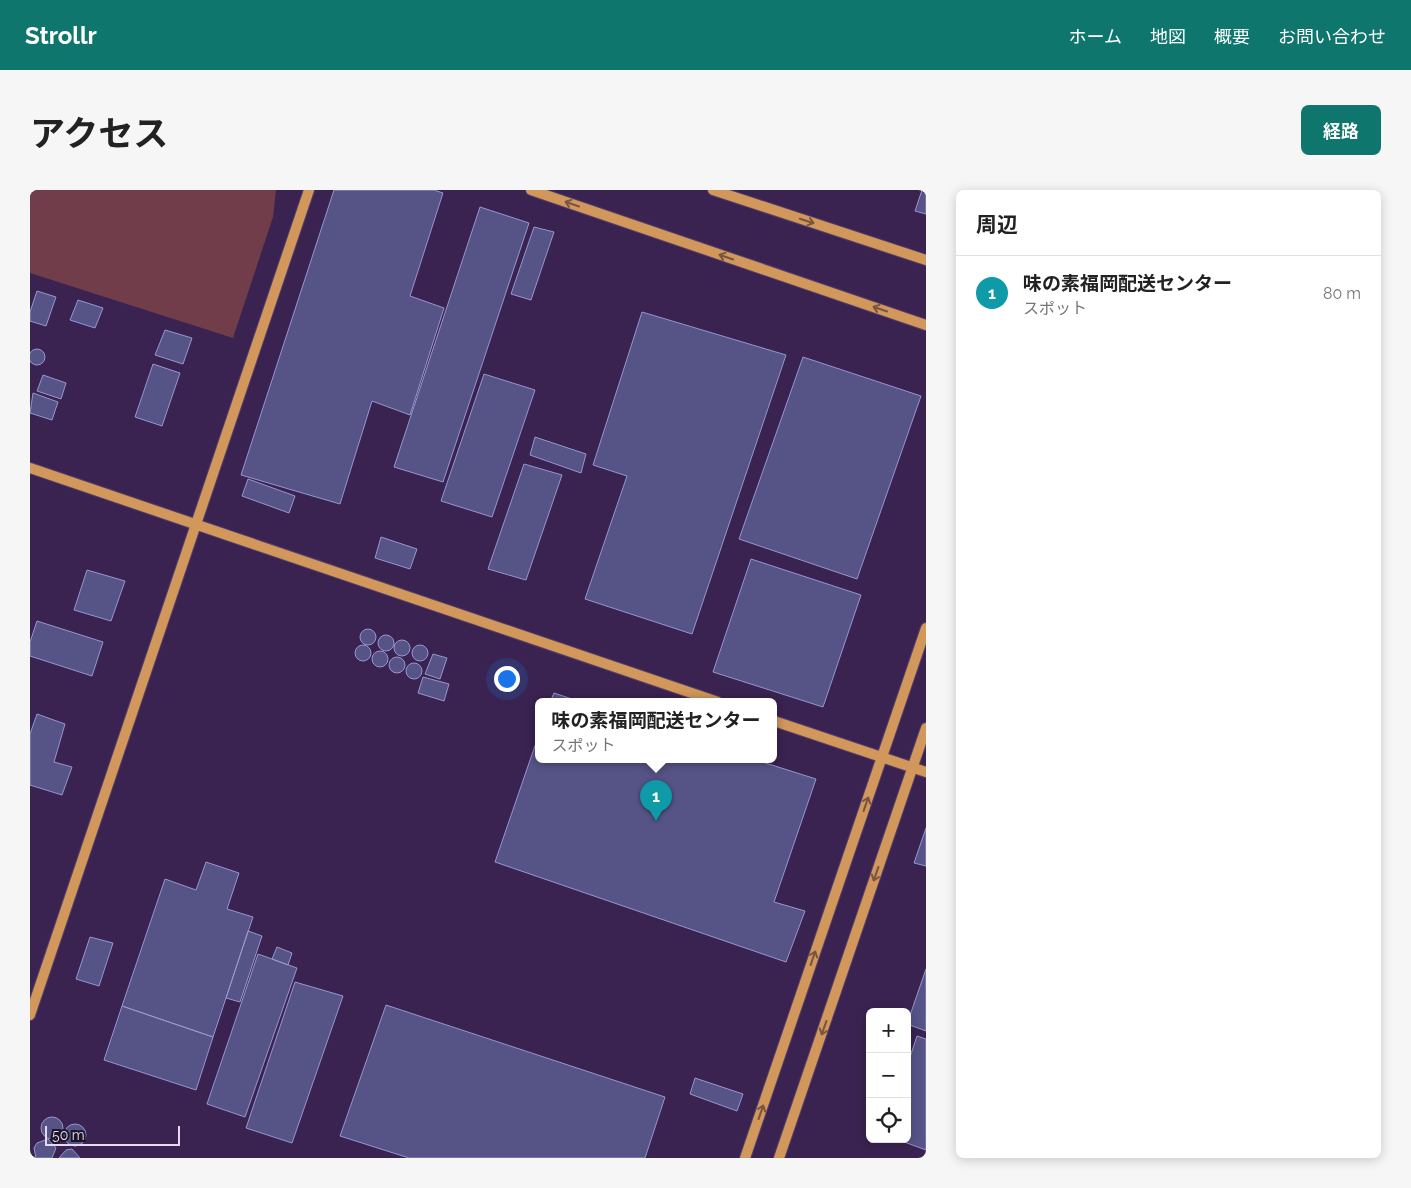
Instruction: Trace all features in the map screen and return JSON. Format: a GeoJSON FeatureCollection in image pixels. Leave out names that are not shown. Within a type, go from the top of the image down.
{"type":"FeatureCollection","features":[{"type":"Feature","properties":{"kind":"street"},"geometry":{"type":"LineString","coordinates":[[30,1015],[308,190]]}},
{"type":"Feature","properties":{"kind":"street"},"geometry":{"type":"LineString","coordinates":[[531,190],[926,325]]}},
{"type":"Feature","properties":{"kind":"street"},"geometry":{"type":"LineString","coordinates":[[713,190],[926,260]]}},
{"type":"Feature","properties":{"kind":"street"},"geometry":{"type":"LineString","coordinates":[[30,468],[706,698]]}},
{"type":"Feature","properties":{"kind":"street"},"geometry":{"type":"LineString","coordinates":[[745,1158],[926,628]]}},
{"type":"Feature","properties":{"kind":"street"},"geometry":{"type":"LineString","coordinates":[[777,722],[926,772]]}},
{"type":"Feature","properties":{"kind":"street"},"geometry":{"type":"LineString","coordinates":[[779,1158],[926,728]]}},
{"type":"Feature","properties":{"kind":"shaded area"},"geometry":{"type":"Polygon","coordinates":[[[30,190],[276,190],[273,217],[233,338],[30,273],[30,190]]]}},
{"type":"Feature","properties":{"kind":"building"},"geometry":{"type":"Polygon","coordinates":[[[334,190],[434,190],[443,193],[410,296],[444,308],[410,415],[372,401],[340,504],[241,475],[334,190]]]}},
{"type":"Feature","properties":{"kind":"building"},"geometry":{"type":"Polygon","coordinates":[[[922,190],[926,190],[926,214],[915,211],[922,190]]]}},
{"type":"Feature","properties":{"kind":"building"},"geometry":{"type":"Polygon","coordinates":[[[480,207],[529,223],[443,482],[394,467],[480,207]]]}},
{"type":"Feature","properties":{"kind":"building"},"geometry":{"type":"Polygon","coordinates":[[[534,227],[554,232],[531,300],[511,294],[534,227]]]}},
{"type":"Feature","properties":{"kind":"building"},"geometry":{"type":"Polygon","coordinates":[[[37,291],[56,297],[46,326],[30,321],[30,312],[37,291]]]}},
{"type":"Feature","properties":{"kind":"building"},"geometry":{"type":"Polygon","coordinates":[[[78,300],[103,308],[95,328],[70,320],[78,300]]]}},
{"type":"Feature","properties":{"kind":"building"},"geometry":{"type":"Polygon","coordinates":[[[642,312],[786,355],[692,634],[585,599],[627,476],[593,465],[642,312]]]}},
{"type":"Feature","properties":{"kind":"building"},"geometry":{"type":"Polygon","coordinates":[[[165,330],[192,338],[183,364],[155,355],[165,330]]]}},
{"type":"Feature","properties":{"kind":"building"},"geometry":{"type":"Polygon","coordinates":[[[34,349],[40,349],[45,354],[43,363],[34,365],[29,360],[29,354],[34,349]]]}},
{"type":"Feature","properties":{"kind":"building"},"geometry":{"type":"Polygon","coordinates":[[[803,357],[921,396],[857,579],[739,539],[803,357]]]}},
{"type":"Feature","properties":{"kind":"building"},"geometry":{"type":"Polygon","coordinates":[[[153,364],[180,373],[162,426],[135,417],[153,364]]]}},
{"type":"Feature","properties":{"kind":"building"},"geometry":{"type":"Polygon","coordinates":[[[484,374],[535,390],[492,517],[441,501],[484,374]]]}},
{"type":"Feature","properties":{"kind":"building"},"geometry":{"type":"Polygon","coordinates":[[[43,375],[66,383],[61,399],[37,391],[43,375]]]}},
{"type":"Feature","properties":{"kind":"building"},"geometry":{"type":"Polygon","coordinates":[[[33,393],[58,402],[52,420],[30,413],[33,393]]]}},
{"type":"Feature","properties":{"kind":"building"},"geometry":{"type":"Polygon","coordinates":[[[535,437],[586,454],[581,473],[530,455],[535,437]]]}},
{"type":"Feature","properties":{"kind":"building"},"geometry":{"type":"Polygon","coordinates":[[[524,464],[562,475],[526,580],[488,569],[524,464]]]}},
{"type":"Feature","properties":{"kind":"building"},"geometry":{"type":"Polygon","coordinates":[[[248,479],[295,496],[289,513],[242,496],[248,479]]]}},
{"type":"Feature","properties":{"kind":"building"},"geometry":{"type":"Polygon","coordinates":[[[381,537],[417,549],[410,569],[375,558],[381,537]]]}},
{"type":"Feature","properties":{"kind":"building"},"geometry":{"type":"Polygon","coordinates":[[[751,559],[861,595],[823,707],[713,672],[751,559]]]}},
{"type":"Feature","properties":{"kind":"building"},"geometry":{"type":"Polygon","coordinates":[[[87,570],[125,581],[111,621],[74,610],[87,570]]]}},
{"type":"Feature","properties":{"kind":"building"},"geometry":{"type":"Polygon","coordinates":[[[37,621],[103,642],[92,676],[30,656],[30,642],[37,621]]]}},
{"type":"Feature","properties":{"kind":"building"},"geometry":{"type":"Polygon","coordinates":[[[365,629],[371,629],[376,634],[374,643],[365,645],[360,640],[360,634],[365,629]]]}},
{"type":"Feature","properties":{"kind":"building"},"geometry":{"type":"Polygon","coordinates":[[[383,635],[389,635],[394,640],[392,649],[383,651],[378,646],[378,640],[383,635]]]}},
{"type":"Feature","properties":{"kind":"building"},"geometry":{"type":"Polygon","coordinates":[[[399,640],[405,640],[410,645],[408,654],[399,656],[394,651],[394,645],[399,640]]]}},
{"type":"Feature","properties":{"kind":"building"},"geometry":{"type":"Polygon","coordinates":[[[360,645],[366,645],[371,650],[369,659],[360,661],[355,656],[355,650],[360,645]]]}},
{"type":"Feature","properties":{"kind":"building"},"geometry":{"type":"Polygon","coordinates":[[[417,645],[423,645],[428,650],[426,659],[417,661],[412,656],[412,650],[417,645]]]}},
{"type":"Feature","properties":{"kind":"building"},"geometry":{"type":"Polygon","coordinates":[[[377,651],[383,651],[388,656],[386,665],[377,667],[372,662],[372,656],[377,651]]]}},
{"type":"Feature","properties":{"kind":"building"},"geometry":{"type":"Polygon","coordinates":[[[433,654],[447,658],[440,679],[425,674],[433,654]]]}},
{"type":"Feature","properties":{"kind":"building"},"geometry":{"type":"Polygon","coordinates":[[[394,657],[400,657],[405,662],[403,671],[394,673],[389,668],[389,662],[394,657]]]}},
{"type":"Feature","properties":{"kind":"building"},"geometry":{"type":"Polygon","coordinates":[[[411,663],[417,663],[422,668],[420,677],[411,679],[406,674],[406,668],[411,663]]]}},
{"type":"Feature","properties":{"kind":"building"},"geometry":{"type":"Polygon","coordinates":[[[423,677],[449,684],[444,701],[418,693],[423,677]]]}},
{"type":"Feature","properties":{"kind":"building"},"geometry":{"type":"Polygon","coordinates":[[[554,693],[569,698],[552,698],[554,693]]]}},
{"type":"Feature","properties":{"kind":"building"},"geometry":{"type":"Polygon","coordinates":[[[37,714],[65,724],[54,762],[72,767],[62,795],[30,785],[30,734],[37,714]]]}},
{"type":"Feature","properties":{"kind":"building"},"geometry":{"type":"Polygon","coordinates":[[[535,746],[535,763],[765,763],[816,779],[774,902],[805,911],[786,962],[495,862],[535,746]]]}},
{"type":"Feature","properties":{"kind":"building"},"geometry":{"type":"Polygon","coordinates":[[[926,828],[926,866],[914,863],[926,828]]]}},
{"type":"Feature","properties":{"kind":"building"},"geometry":{"type":"Polygon","coordinates":[[[206,862],[239,873],[227,909],[253,917],[213,1037],[122,1006],[165,879],[196,890],[206,862]]]}},
{"type":"Feature","properties":{"kind":"building"},"geometry":{"type":"Polygon","coordinates":[[[248,931],[262,936],[240,1002],[226,998],[248,931]]]}},
{"type":"Feature","properties":{"kind":"building"},"geometry":{"type":"Polygon","coordinates":[[[90,937],[113,943],[99,986],[76,979],[90,937]]]}},
{"type":"Feature","properties":{"kind":"building"},"geometry":{"type":"Polygon","coordinates":[[[277,947],[292,953],[288,965],[272,959],[277,947]]]}},
{"type":"Feature","properties":{"kind":"building"},"geometry":{"type":"Polygon","coordinates":[[[258,954],[297,968],[245,1117],[207,1104],[258,954]]]}},
{"type":"Feature","properties":{"kind":"building"},"geometry":{"type":"Polygon","coordinates":[[[926,969],[926,1031],[911,1025],[911,1012],[926,969]]]}},
{"type":"Feature","properties":{"kind":"building"},"geometry":{"type":"Polygon","coordinates":[[[295,982],[343,996],[292,1143],[246,1128],[295,982]]]}},
{"type":"Feature","properties":{"kind":"building"},"geometry":{"type":"Polygon","coordinates":[[[386,1005],[665,1097],[645,1158],[409,1158],[340,1136],[386,1005]]]}},
{"type":"Feature","properties":{"kind":"building"},"geometry":{"type":"Polygon","coordinates":[[[122,1006],[213,1037],[196,1090],[104,1060],[122,1006]]]}},
{"type":"Feature","properties":{"kind":"building"},"geometry":{"type":"Polygon","coordinates":[[[917,1036],[926,1039],[926,1150],[907,1143],[911,1143],[911,1054],[917,1036]]]}},
{"type":"Feature","properties":{"kind":"building"},"geometry":{"type":"Polygon","coordinates":[[[695,1078],[743,1094],[737,1111],[690,1094],[695,1078]]]}},
{"type":"Feature","properties":{"kind":"building"},"geometry":{"type":"Polygon","coordinates":[[[52,1117],[60,1120],[63,1128],[60,1136],[52,1139],[44,1136],[41,1128],[44,1120],[52,1117]]]}},
{"type":"Feature","properties":{"kind":"building"},"geometry":{"type":"Polygon","coordinates":[[[75,1124],[83,1127],[86,1135],[83,1143],[75,1146],[67,1143],[64,1135],[67,1127],[75,1124]]]}},
{"type":"Feature","properties":{"kind":"building"},"geometry":{"type":"Polygon","coordinates":[[[48,1139],[56,1148],[52,1158],[36,1158],[34,1148],[37,1143],[48,1139]]]}},
{"type":"Feature","properties":{"kind":"building"},"geometry":{"type":"Polygon","coordinates":[[[72,1149],[80,1158],[59,1158],[66,1150],[72,1149]]]}},
{"type":"Feature","properties":{"kind":"place","name":"味の素福岡配送センター"},"geometry":{"type":"Point","coordinates":[656,821]}}]}
